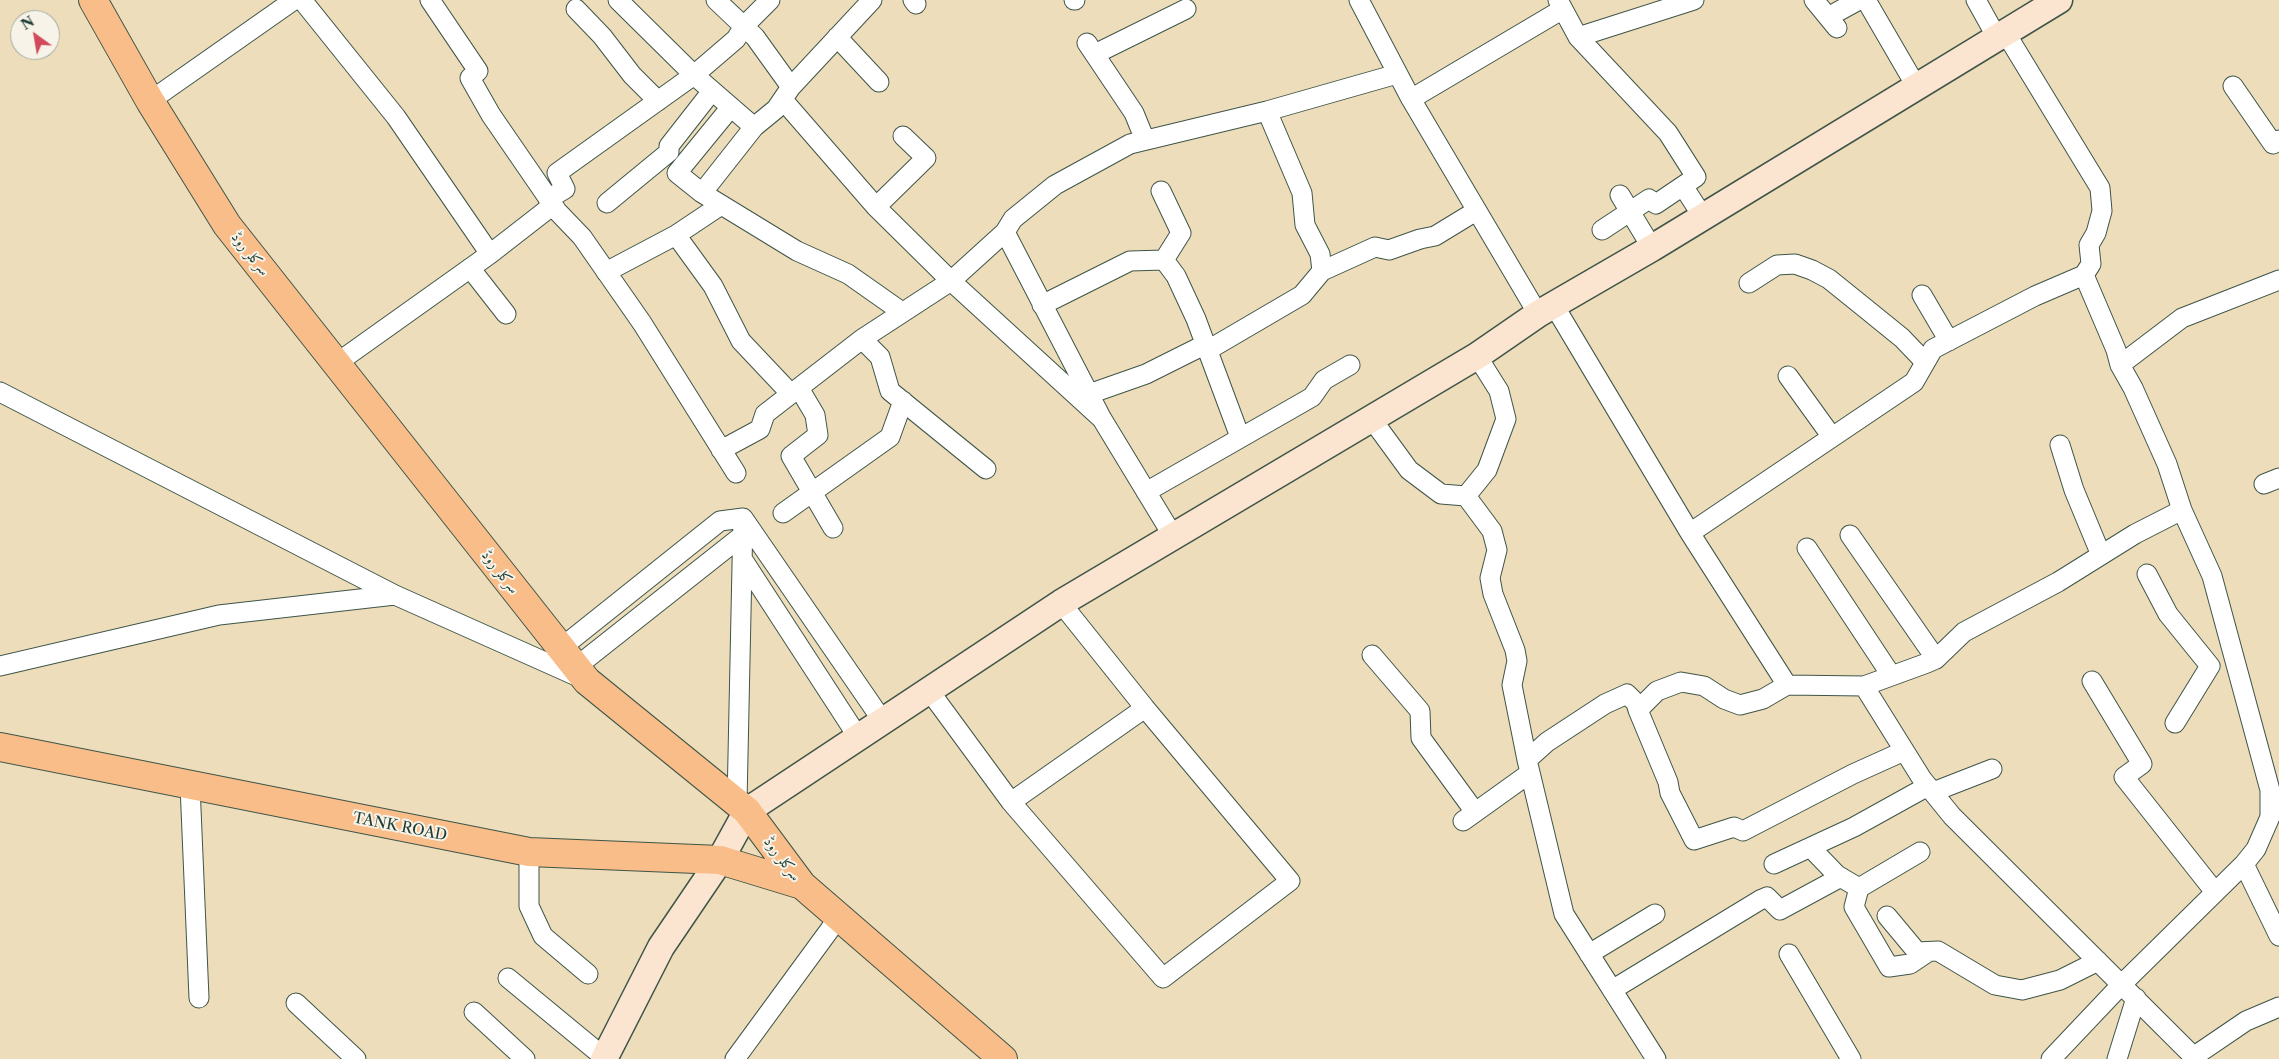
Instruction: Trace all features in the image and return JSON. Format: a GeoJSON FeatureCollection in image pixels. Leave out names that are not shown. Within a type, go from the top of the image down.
{"type":"FeatureCollection","features":[{"type":"Feature","properties":{"kind":"main road","name":"سرکلر روڈ"},"geometry":{"type":"LineString","coordinates":[[93,0],[150,101],[227,225],[575,665],[742,807],[802,885],[1003,1059]]}},
{"type":"Feature","properties":{"kind":"main road"},"geometry":{"type":"LineString","coordinates":[[605,1058],[661,947],[720,860],[742,807],[858,737],[1061,603],[1477,356],[1547,310],[2059,0]]}},
{"type":"Feature","properties":{"kind":"main road","name":"TANK ROAD"},"geometry":{"type":"LineString","coordinates":[[0,747],[529,852],[720,860],[802,885]]}},
{"type":"Feature","properties":{"kind":"street"},"geometry":{"type":"LineString","coordinates":[[150,101],[294,0]]}},
{"type":"Feature","properties":{"kind":"street"},"geometry":{"type":"LineString","coordinates":[[302,0],[396,118],[490,254]]}},
{"type":"Feature","properties":{"kind":"street"},"geometry":{"type":"LineString","coordinates":[[430,0],[478,72],[470,78],[490,115],[550,202],[582,237],[642,323],[736,474]]}},
{"type":"Feature","properties":{"kind":"street"},"geometry":{"type":"LineString","coordinates":[[618,0],[694,75],[754,127]]}},
{"type":"Feature","properties":{"kind":"street"},"geometry":{"type":"LineString","coordinates":[[716,0],[755,37],[787,94],[876,207],[951,281],[1102,420]]}},
{"type":"Feature","properties":{"kind":"street"},"geometry":{"type":"LineString","coordinates":[[337,363],[490,254],[565,189],[557,173],[694,75],[736,39],[744,26],[770,0]]}},
{"type":"Feature","properties":{"kind":"street"},"geometry":{"type":"LineString","coordinates":[[702,193],[754,127],[787,94],[872,0]]}},
{"type":"Feature","properties":{"kind":"street"},"geometry":{"type":"LineString","coordinates":[[1359,0],[1411,99],[1476,212],[1547,310],[1787,685]]}},
{"type":"Feature","properties":{"kind":"street"},"geometry":{"type":"LineString","coordinates":[[1578,37],[1694,0]]}},
{"type":"Feature","properties":{"kind":"street"},"geometry":{"type":"LineString","coordinates":[[1814,0],[1833,22],[1859,0]]}},
{"type":"Feature","properties":{"kind":"street"},"geometry":{"type":"LineString","coordinates":[[1866,0],[1916,86]]}},
{"type":"Feature","properties":{"kind":"street"},"geometry":{"type":"LineString","coordinates":[[1690,533],[1914,382],[1921,372],[1924,361],[1933,349],[2036,296],[2084,275],[2091,264],[2089,245],[2096,233],[2102,211],[2100,188],[2001,34],[1976,0]]}},
{"type":"Feature","properties":{"kind":"street"},"geometry":{"type":"LineString","coordinates":[[1411,99],[1560,4],[1578,37],[1668,133],[1696,177],[1656,204],[1649,199],[1602,230]]}},
{"type":"Feature","properties":{"kind":"street"},"geometry":{"type":"LineString","coordinates":[[576,9],[602,36],[632,75],[658,101]]}},
{"type":"Feature","properties":{"kind":"street"},"geometry":{"type":"LineString","coordinates":[[1145,140],[1134,113],[1091,48],[1186,9]]}},
{"type":"Feature","properties":{"kind":"street"},"geometry":{"type":"LineString","coordinates":[[837,38],[878,82]]}},
{"type":"Feature","properties":{"kind":"street"},"geometry":{"type":"LineString","coordinates":[[721,450],[760,429],[765,414],[862,340],[951,281],[1005,232],[1013,218],[1055,185],[1130,144],[1268,111],[1398,74]]}},
{"type":"Feature","properties":{"kind":"street"},"geometry":{"type":"LineString","coordinates":[[2233,86],[2273,144],[2279,140]]}},
{"type":"Feature","properties":{"kind":"street"},"geometry":{"type":"LineString","coordinates":[[607,204],[669,152],[669,146],[712,91]]}},
{"type":"Feature","properties":{"kind":"street"},"geometry":{"type":"LineString","coordinates":[[731,107],[677,173],[721,205],[797,251],[848,274],[902,312]]}},
{"type":"Feature","properties":{"kind":"street"},"geometry":{"type":"LineString","coordinates":[[1268,111],[1302,193],[1305,225],[1320,254],[1322,270]]}},
{"type":"Feature","properties":{"kind":"street"},"geometry":{"type":"LineString","coordinates":[[876,207],[926,158],[903,136]]}},
{"type":"Feature","properties":{"kind":"street"},"geometry":{"type":"LineString","coordinates":[[1683,186],[1703,217]]}},
{"type":"Feature","properties":{"kind":"street"},"geometry":{"type":"LineString","coordinates":[[1161,191],[1181,234],[1164,260]]}},
{"type":"Feature","properties":{"kind":"street"},"geometry":{"type":"LineString","coordinates":[[1620,195],[1652,248]]}},
{"type":"Feature","properties":{"kind":"street"},"geometry":{"type":"LineString","coordinates":[[606,272],[676,235],[721,205]]}},
{"type":"Feature","properties":{"kind":"street"},"geometry":{"type":"LineString","coordinates":[[1089,394],[1146,374],[1208,347],[1302,295],[1322,270],[1375,247],[1389,250],[1435,236],[1476,212]]}},
{"type":"Feature","properties":{"kind":"street"},"geometry":{"type":"LineString","coordinates":[[1005,232],[1102,420],[1173,536]]}},
{"type":"Feature","properties":{"kind":"street"},"geometry":{"type":"LineString","coordinates":[[676,235],[712,286],[741,341],[795,392],[815,414],[818,435],[791,456],[833,528]]}},
{"type":"Feature","properties":{"kind":"street"},"geometry":{"type":"LineString","coordinates":[[1042,305],[1130,261],[1164,260]]}},
{"type":"Feature","properties":{"kind":"street"},"geometry":{"type":"LineString","coordinates":[[1164,260],[1176,276],[1208,347],[1240,437]]}},
{"type":"Feature","properties":{"kind":"street"},"geometry":{"type":"LineString","coordinates":[[1749,284],[1777,265],[1795,264],[1812,270],[1829,279],[1902,338],[1924,361]]}},
{"type":"Feature","properties":{"kind":"street"},"geometry":{"type":"LineString","coordinates":[[470,268],[506,314]]}},
{"type":"Feature","properties":{"kind":"street"},"geometry":{"type":"LineString","coordinates":[[2051,1059],[2122,984],[2244,864],[2256,849],[2265,832],[2270,817],[2275,788],[2233,655],[2212,576],[2182,510],[2167,464],[2133,388],[2120,365],[2105,321],[2084,275]]}},
{"type":"Feature","properties":{"kind":"street"},"geometry":{"type":"LineString","coordinates":[[2120,365],[2182,318],[2276,287]]}},
{"type":"Feature","properties":{"kind":"street"},"geometry":{"type":"LineString","coordinates":[[1922,295],[1949,340]]}},
{"type":"Feature","properties":{"kind":"street"},"geometry":{"type":"LineString","coordinates":[[862,340],[880,357],[890,391],[986,469]]}},
{"type":"Feature","properties":{"kind":"street"},"geometry":{"type":"LineString","coordinates":[[1466,496],[1487,470],[1506,419],[1499,390],[1477,356]]}},
{"type":"Feature","properties":{"kind":"street"},"geometry":{"type":"LineString","coordinates":[[1146,492],[1312,397],[1324,380],[1350,365]]}},
{"type":"Feature","properties":{"kind":"street"},"geometry":{"type":"LineString","coordinates":[[1788,376],[1832,437]]}},
{"type":"Feature","properties":{"kind":"street"},"geometry":{"type":"LineString","coordinates":[[0,392],[395,595],[575,665]]}},
{"type":"Feature","properties":{"kind":"street"},"geometry":{"type":"LineString","coordinates":[[783,514],[890,437],[902,401]]}},
{"type":"Feature","properties":{"kind":"street"},"geometry":{"type":"LineString","coordinates":[[1371,418],[1409,470],[1441,494],[1466,496],[1492,531],[1497,550],[1490,578],[1493,594],[1515,650],[1517,660],[1512,685],[1528,767],[1564,914],[1656,1059]]}},
{"type":"Feature","properties":{"kind":"street"},"geometry":{"type":"LineString","coordinates":[[2060,445],[2074,490],[2101,555]]}},
{"type":"Feature","properties":{"kind":"street"},"geometry":{"type":"LineString","coordinates":[[1638,710],[1657,691],[1681,682],[1704,686],[1724,699],[1740,705],[1763,699],[1787,685],[1864,686],[1936,659],[1964,632],[2058,582],[2101,555],[2182,510]]}},
{"type":"Feature","properties":{"kind":"street"},"geometry":{"type":"LineString","coordinates":[[575,665],[720,521],[743,527],[882,720]]}},
{"type":"Feature","properties":{"kind":"street"},"geometry":{"type":"LineString","coordinates":[[575,665],[743,527]]}},
{"type":"Feature","properties":{"kind":"street"},"geometry":{"type":"LineString","coordinates":[[742,807],[743,527]]}},
{"type":"Feature","properties":{"kind":"street"},"geometry":{"type":"LineString","coordinates":[[1850,535],[1936,659]]}},
{"type":"Feature","properties":{"kind":"street"},"geometry":{"type":"LineString","coordinates":[[1807,548],[1891,675]]}},
{"type":"Feature","properties":{"kind":"street"},"geometry":{"type":"LineString","coordinates":[[742,560],[858,737]]}},
{"type":"Feature","properties":{"kind":"street"},"geometry":{"type":"LineString","coordinates":[[2148,574],[2168,614],[2210,666]]}},
{"type":"Feature","properties":{"kind":"street"},"geometry":{"type":"LineString","coordinates":[[0,666],[219,615],[395,595]]}},
{"type":"Feature","properties":{"kind":"street"},"geometry":{"type":"LineString","coordinates":[[928,689],[1011,802],[1163,978],[1290,881],[1145,708],[1061,603]]}},
{"type":"Feature","properties":{"kind":"street"},"geometry":{"type":"LineString","coordinates":[[2175,723],[2210,666],[2233,655]]}},
{"type":"Feature","properties":{"kind":"street"},"geometry":{"type":"LineString","coordinates":[[1372,656],[1420,711],[1421,738],[1469,816],[1528,767],[1547,742],[1605,704],[1627,694],[1636,703],[1668,782],[1670,794],[1694,840],[1734,827],[1744,831],[1854,774],[1904,751]]}},
{"type":"Feature","properties":{"kind":"street"},"geometry":{"type":"LineString","coordinates":[[2092,681],[2142,764],[2124,777],[2215,892]]}},
{"type":"Feature","properties":{"kind":"street"},"geometry":{"type":"LineString","coordinates":[[1864,686],[1904,751],[1930,789],[1952,816],[2194,1058],[2246,1022],[2279,1007]]}},
{"type":"Feature","properties":{"kind":"street"},"geometry":{"type":"LineString","coordinates":[[1011,802],[1145,708]]}},
{"type":"Feature","properties":{"kind":"street"},"geometry":{"type":"LineString","coordinates":[[1774,864],[1811,848],[1930,789],[1992,769]]}},
{"type":"Feature","properties":{"kind":"street"},"geometry":{"type":"LineString","coordinates":[[190,786],[199,998]]}},
{"type":"Feature","properties":{"kind":"street"},"geometry":{"type":"LineString","coordinates":[[1811,848],[1841,877],[1859,888]]}},
{"type":"Feature","properties":{"kind":"street"},"geometry":{"type":"LineString","coordinates":[[529,852],[529,906],[543,936],[588,974]]}},
{"type":"Feature","properties":{"kind":"street"},"geometry":{"type":"LineString","coordinates":[[1920,852],[1859,888],[1854,907],[1889,967],[1910,964],[1928,952]]}},
{"type":"Feature","properties":{"kind":"street"},"geometry":{"type":"LineString","coordinates":[[2244,864],[2279,936]]}},
{"type":"Feature","properties":{"kind":"street"},"geometry":{"type":"LineString","coordinates":[[1612,990],[1760,900],[1767,897],[1780,910],[1841,877]]}},
{"type":"Feature","properties":{"kind":"street"},"geometry":{"type":"LineString","coordinates":[[1589,954],[1655,914]]}},
{"type":"Feature","properties":{"kind":"street"},"geometry":{"type":"LineString","coordinates":[[1887,916],[1917,952],[1938,951],[1995,985],[2022,990],[2060,980],[2098,961]]}},
{"type":"Feature","properties":{"kind":"street"},"geometry":{"type":"LineString","coordinates":[[735,1059],[840,917]]}},
{"type":"Feature","properties":{"kind":"street"},"geometry":{"type":"LineString","coordinates":[[1790,954],[1851,1059]]}},
{"type":"Feature","properties":{"kind":"street"},"geometry":{"type":"LineString","coordinates":[[508,978],[605,1058]]}},
{"type":"Feature","properties":{"kind":"street"},"geometry":{"type":"LineString","coordinates":[[2117,1059],[2136,998]]}},
{"type":"Feature","properties":{"kind":"street"},"geometry":{"type":"LineString","coordinates":[[296,1003],[356,1059]]}},
{"type":"Feature","properties":{"kind":"street"},"geometry":{"type":"LineString","coordinates":[[474,1012],[525,1059]]}}]}
